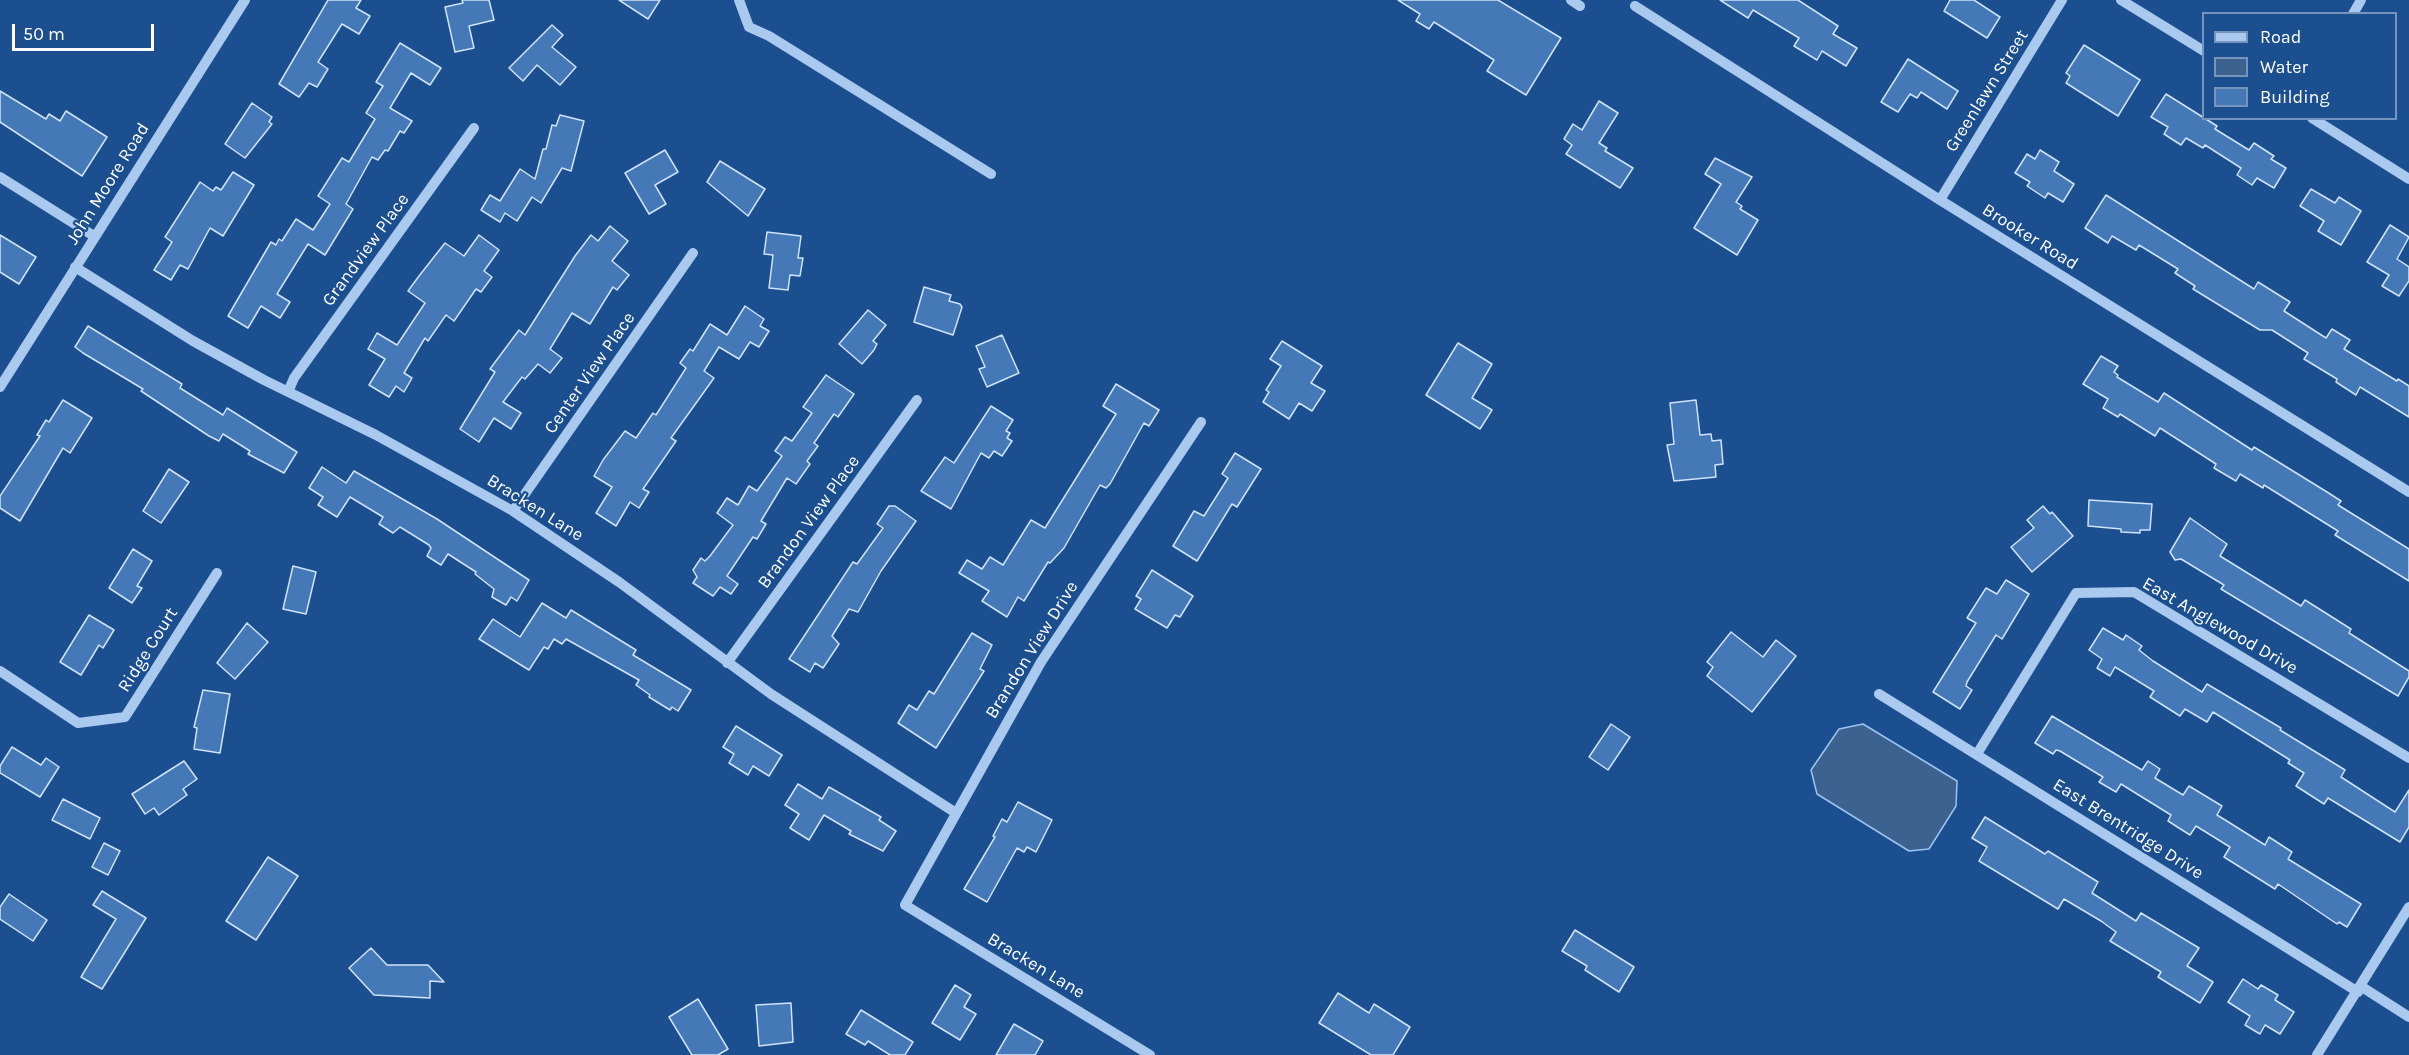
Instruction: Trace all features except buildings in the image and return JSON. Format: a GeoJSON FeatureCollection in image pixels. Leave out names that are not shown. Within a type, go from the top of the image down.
{"type":"FeatureCollection","features":[{"type":"Feature","properties":{"kind":"street","name":"John Moore Road"},"geometry":{"type":"LineString","coordinates":[[0,387],[245,0]]}},
{"type":"Feature","properties":{"kind":"street"},"geometry":{"type":"LineString","coordinates":[[739,0],[749,27],[769,36],[991,174]]}},
{"type":"Feature","properties":{"kind":"street","name":"Greenlawn Street"},"geometry":{"type":"LineString","coordinates":[[1940,200],[2062,0]]}},
{"type":"Feature","properties":{"kind":"street"},"geometry":{"type":"LineString","coordinates":[[2121,0],[2202,50]]}},
{"type":"Feature","properties":{"kind":"street","name":"Brooker Road"},"geometry":{"type":"LineString","coordinates":[[1635,6],[1940,200],[2409,492]]}},
{"type":"Feature","properties":{"kind":"street"},"geometry":{"type":"LineString","coordinates":[[2315,120],[2409,179]]}},
{"type":"Feature","properties":{"kind":"street","name":"Grandview Place"},"geometry":{"type":"LineString","coordinates":[[288,392],[294,378],[474,128]]}},
{"type":"Feature","properties":{"kind":"street"},"geometry":{"type":"LineString","coordinates":[[0,177],[94,236]]}},
{"type":"Feature","properties":{"kind":"street","name":"Center View Place"},"geometry":{"type":"LineString","coordinates":[[513,511],[693,253]]}},
{"type":"Feature","properties":{"kind":"street","name":"Bracken Lane"},"geometry":{"type":"LineString","coordinates":[[75,267],[193,340],[288,392],[376,435],[513,511],[628,589],[728,663],[826,731],[957,813]]}},
{"type":"Feature","properties":{"kind":"street","name":"Brandon View Place"},"geometry":{"type":"LineString","coordinates":[[728,663],[917,400]]}},
{"type":"Feature","properties":{"kind":"street","name":"Brandon View Drive"},"geometry":{"type":"LineString","coordinates":[[905,904],[1051,646],[1201,422]]}},
{"type":"Feature","properties":{"kind":"street","name":"Ridge Court"},"geometry":{"type":"LineString","coordinates":[[0,671],[78,723],[125,717],[217,573]]}},
{"type":"Feature","properties":{"kind":"street","name":"East Anglewood Drive"},"geometry":{"type":"LineString","coordinates":[[1977,754],[2076,593],[2134,592],[2409,759]]}},
{"type":"Feature","properties":{"kind":"street","name":"East Brentridge Drive"},"geometry":{"type":"LineString","coordinates":[[1879,694],[2409,1017]]}},
{"type":"Feature","properties":{"kind":"street","name":"Bracken Lane"},"geometry":{"type":"LineString","coordinates":[[905,904],[1150,1055]]}},
{"type":"Feature","properties":{"kind":"street"},"geometry":{"type":"LineString","coordinates":[[2317,1055],[2409,907]]}},
{"type":"Feature","properties":{"kind":"water"},"geometry":{"type":"Polygon","coordinates":[[[1863,724],[1957,781],[1956,806],[1929,849],[1909,851],[1817,794],[1811,770],[1839,729],[1863,724]]]}}]}
